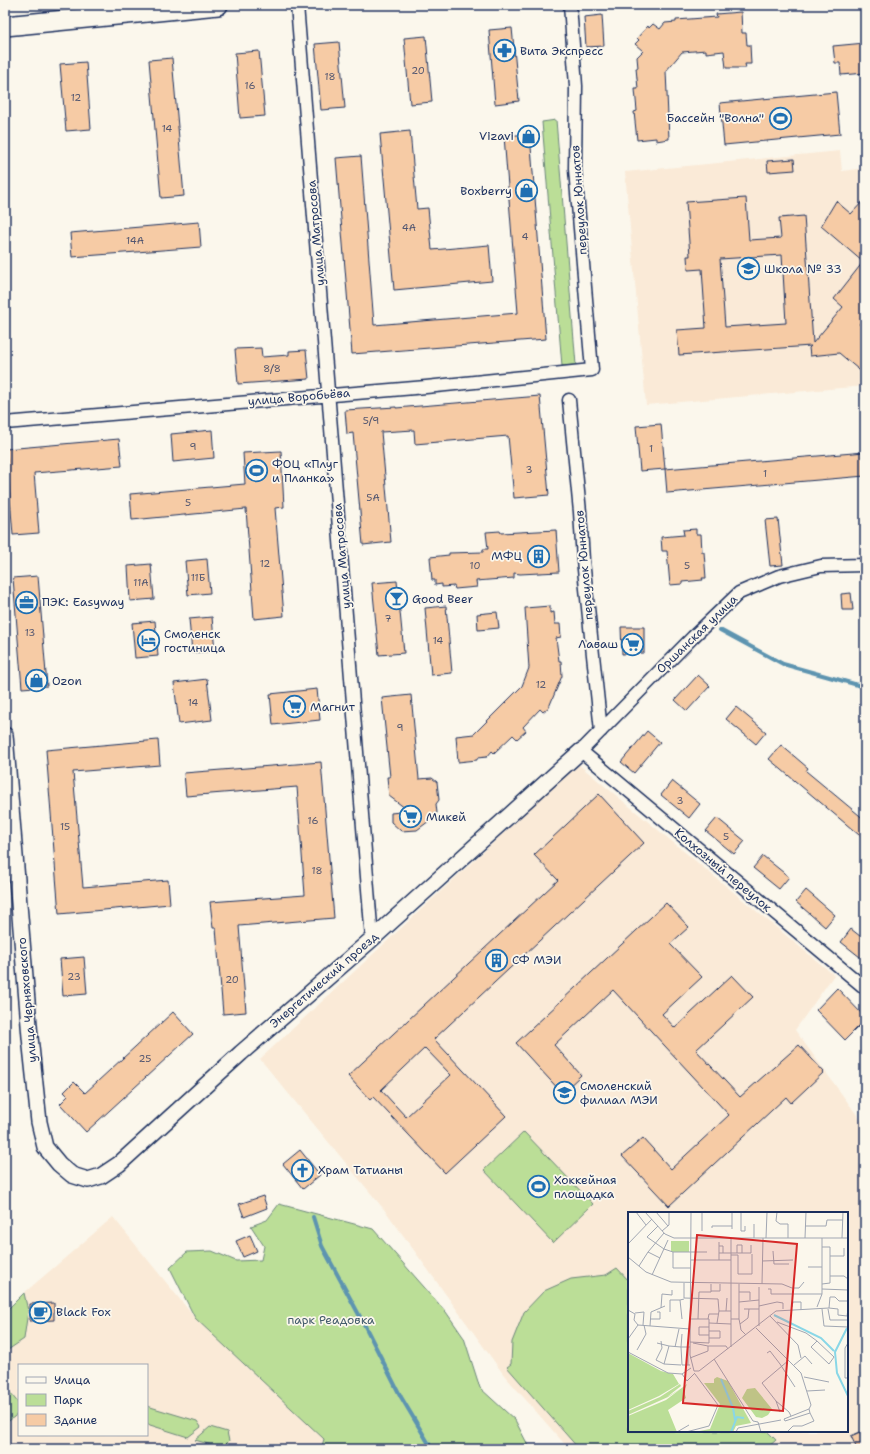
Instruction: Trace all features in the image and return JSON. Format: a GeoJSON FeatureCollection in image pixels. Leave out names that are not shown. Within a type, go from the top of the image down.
{"type":"FeatureCollection","features":[{"type":"Feature","properties":{"kind":"main road"},"geometry":{"type":"LineString","coordinates":[[5,26],[218,5]]}},
{"type":"Feature","properties":{"kind":"street","name":"улица Матросова"},"geometry":{"type":"LineString","coordinates":[[297,5],[372,939]]}},
{"type":"Feature","properties":{"kind":"street","name":"переулок Юннатов"},"geometry":{"type":"LineString","coordinates":[[570,5],[576,86],[575,169],[592,370]]}},
{"type":"Feature","properties":{"kind":"street","name":"улица Воробьёва"},"geometry":{"type":"LineString","coordinates":[[5,423],[329,394],[426,387],[592,370]]}},
{"type":"Feature","properties":{"kind":"street","name":"переулок Юннатов"},"geometry":{"type":"LineString","coordinates":[[569,400],[583,560],[601,730]]}},
{"type":"Feature","properties":{"kind":"street","name":"Оршанская улица"},"geometry":{"type":"LineString","coordinates":[[581,751],[693,637],[739,593],[778,576],[821,566],[865,565]]}},
{"type":"Feature","properties":{"kind":"street","name":"улица Черняховского"},"geometry":{"type":"LineString","coordinates":[[5,734],[30,1037],[39,1122],[45,1147],[59,1164]]}},
{"type":"Feature","properties":{"kind":"street","name":"Энергетический проезд"},"geometry":{"type":"LineString","coordinates":[[59,1164],[72,1175],[88,1180],[101,1176],[119,1164],[241,1053],[372,939],[581,751]]}},
{"type":"Feature","properties":{"kind":"street","name":"Колхозный переулок"},"geometry":{"type":"LineString","coordinates":[[581,751],[865,988]]}},
{"type":"Feature","properties":{"kind":"shaded area","name":"Школа № 33"},"geometry":{"type":"Polygon","coordinates":[[[840,151],[842,171],[865,168],[865,386],[646,405],[625,172],[840,151]]]}},
{"type":"Feature","properties":{"kind":"shaded area","name":"Смоленский филиал МЭИ"},"geometry":{"type":"Polygon","coordinates":[[[578,764],[834,975],[795,1030],[865,1126],[865,1449],[569,1449],[504,1375],[387,1213],[260,1059],[578,764]]]}},
{"type":"Feature","properties":{"kind":"shaded area"},"geometry":{"type":"Polygon","coordinates":[[[113,1217],[195,1318],[324,1439],[321,1449],[5,1449],[5,1424],[18,1414],[18,1436],[148,1436],[148,1364],[18,1364],[18,1403],[7,1389],[5,1379],[5,1352],[24,1339],[28,1311],[24,1293],[113,1217]]]}},
{"type":"Feature","properties":{"kind":"green space"},"geometry":{"type":"Polygon","coordinates":[[[556,120],[576,365],[562,366],[542,122],[556,120]]]}},
{"type":"Feature","properties":{"kind":"green space","name":"Хоккейная площадка"},"geometry":{"type":"Polygon","coordinates":[[[524,1132],[593,1204],[553,1243],[484,1170],[524,1132]]]}},
{"type":"Feature","properties":{"kind":"green space","name":"парк Реадовка"},"geometry":{"type":"Polygon","coordinates":[[[279,1204],[373,1229],[446,1312],[464,1338],[480,1388],[515,1420],[530,1449],[321,1449],[324,1439],[195,1318],[170,1268],[187,1252],[212,1251],[236,1261],[261,1260],[264,1246],[251,1226],[267,1220],[279,1204]]]}},
{"type":"Feature","properties":{"kind":"green space"},"geometry":{"type":"Polygon","coordinates":[[[617,1268],[628,1280],[628,1432],[768,1432],[776,1440],[766,1449],[579,1449],[507,1367],[511,1364],[512,1342],[524,1312],[544,1291],[571,1279],[606,1275],[617,1268]]]}},
{"type":"Feature","properties":{"kind":"green space"},"geometry":{"type":"Polygon","coordinates":[[[24,1293],[28,1311],[24,1339],[5,1352],[5,1312],[24,1293]]]}},
{"type":"Feature","properties":{"kind":"green space"},"geometry":{"type":"Polygon","coordinates":[[[5,1379],[7,1389],[18,1403],[18,1414],[5,1424],[5,1379]]]}},
{"type":"Feature","properties":{"kind":"green space"},"geometry":{"type":"Polygon","coordinates":[[[148,1406],[197,1421],[201,1427],[188,1437],[148,1424],[148,1406]]]}},
{"type":"Feature","properties":{"kind":"green space"},"geometry":{"type":"Polygon","coordinates":[[[210,1427],[227,1432],[229,1441],[222,1448],[195,1440],[210,1427]]]}},
{"type":"Feature","properties":{"kind":"building"},"geometry":{"type":"Polygon","coordinates":[[[741,12],[742,33],[746,33],[747,45],[750,45],[751,64],[745,64],[746,68],[726,68],[724,51],[706,53],[706,50],[682,52],[666,71],[669,139],[656,141],[656,138],[637,140],[634,112],[637,111],[635,89],[638,89],[636,68],[638,68],[637,57],[643,51],[635,44],[639,40],[637,38],[648,26],[649,28],[653,24],[660,29],[665,23],[676,22],[676,20],[717,17],[716,14],[741,12]]]}},
{"type":"Feature","properties":{"kind":"building"},"geometry":{"type":"Polygon","coordinates":[[[602,15],[604,46],[586,47],[584,17],[602,15]]]}},
{"type":"Feature","properties":{"kind":"building"},"geometry":{"type":"Polygon","coordinates":[[[512,28],[519,101],[495,104],[489,30],[512,28]]]}},
{"type":"Feature","properties":{"kind":"building"},"geometry":{"type":"Polygon","coordinates":[[[426,36],[432,102],[410,104],[404,38],[426,36]]]}},
{"type":"Feature","properties":{"kind":"building"},"geometry":{"type":"Polygon","coordinates":[[[339,42],[345,108],[321,110],[315,44],[339,42]]]}},
{"type":"Feature","properties":{"kind":"building"},"geometry":{"type":"Polygon","coordinates":[[[865,43],[865,73],[841,75],[840,63],[835,63],[833,46],[865,43]]]}},
{"type":"Feature","properties":{"kind":"building"},"geometry":{"type":"Polygon","coordinates":[[[259,51],[265,116],[240,118],[235,53],[259,51]]]}},
{"type":"Feature","properties":{"kind":"building"},"geometry":{"type":"Polygon","coordinates":[[[172,58],[184,196],[161,198],[149,60],[172,58]]]}},
{"type":"Feature","properties":{"kind":"building"},"geometry":{"type":"Polygon","coordinates":[[[86,62],[91,129],[66,131],[60,64],[86,62]]]}},
{"type":"Feature","properties":{"kind":"building","name":"Бассейн \"Волна\""},"geometry":{"type":"Polygon","coordinates":[[[836,92],[840,134],[724,145],[720,103],[836,92]]]}},
{"type":"Feature","properties":{"kind":"building"},"geometry":{"type":"Polygon","coordinates":[[[410,131],[417,209],[428,208],[432,250],[489,245],[492,281],[394,290],[380,134],[410,131]]]}},
{"type":"Feature","properties":{"kind":"building"},"geometry":{"type":"Polygon","coordinates":[[[530,134],[546,339],[352,354],[336,158],[361,156],[374,325],[518,313],[504,136],[530,134]]]}},
{"type":"Feature","properties":{"kind":"building"},"geometry":{"type":"Polygon","coordinates":[[[794,159],[795,170],[768,172],[767,161],[794,159]]]}},
{"type":"Feature","properties":{"kind":"building"},"geometry":{"type":"Polygon","coordinates":[[[746,198],[749,240],[781,238],[779,218],[804,216],[813,343],[843,307],[834,299],[863,262],[821,226],[836,201],[851,214],[865,199],[865,318],[859,324],[865,328],[865,375],[839,353],[810,356],[809,348],[811,346],[679,355],[677,330],[706,328],[702,269],[688,270],[687,256],[690,256],[686,202],[746,198]],[[782,255],[720,259],[725,327],[786,323],[782,255]]]}},
{"type":"Feature","properties":{"kind":"building"},"geometry":{"type":"Polygon","coordinates":[[[199,222],[201,247],[72,257],[70,233],[199,222]]]}},
{"type":"Feature","properties":{"kind":"building"},"geometry":{"type":"Polygon","coordinates":[[[261,348],[262,357],[289,355],[289,351],[306,350],[309,379],[238,384],[235,349],[261,348]]]}},
{"type":"Feature","properties":{"kind":"building"},"geometry":{"type":"Polygon","coordinates":[[[540,396],[549,495],[514,498],[508,436],[415,444],[414,430],[381,432],[391,542],[363,545],[353,433],[347,434],[345,410],[396,408],[540,396]]]}},
{"type":"Feature","properties":{"kind":"building"},"geometry":{"type":"Polygon","coordinates":[[[661,424],[665,469],[640,471],[636,426],[661,424]]]}},
{"type":"Feature","properties":{"kind":"building"},"geometry":{"type":"Polygon","coordinates":[[[212,430],[214,458],[173,462],[171,434],[212,430]]]}},
{"type":"Feature","properties":{"kind":"building"},"geometry":{"type":"Polygon","coordinates":[[[119,439],[122,466],[34,473],[39,533],[13,535],[6,449],[119,439]]]}},
{"type":"Feature","properties":{"kind":"building"},"geometry":{"type":"Polygon","coordinates":[[[281,451],[284,507],[275,508],[284,616],[254,619],[246,509],[132,520],[130,494],[245,484],[243,453],[281,451]]]}},
{"type":"Feature","properties":{"kind":"building"},"geometry":{"type":"Polygon","coordinates":[[[865,452],[865,476],[667,493],[665,469],[865,452]]]}},
{"type":"Feature","properties":{"kind":"building"},"geometry":{"type":"Polygon","coordinates":[[[778,519],[783,565],[770,566],[765,520],[778,519]]]}},
{"type":"Feature","properties":{"kind":"building"},"geometry":{"type":"Polygon","coordinates":[[[696,529],[696,534],[701,534],[706,578],[702,578],[703,580],[670,585],[667,551],[662,551],[661,537],[684,535],[683,530],[696,529]]]}},
{"type":"Feature","properties":{"kind":"building"},"geometry":{"type":"Polygon","coordinates":[[[556,530],[559,572],[514,573],[514,578],[476,581],[477,587],[455,589],[454,586],[442,587],[442,584],[435,585],[435,580],[432,580],[430,557],[449,555],[449,553],[483,552],[483,549],[488,549],[486,532],[500,531],[501,533],[556,530]]]}},
{"type":"Feature","properties":{"kind":"building"},"geometry":{"type":"Polygon","coordinates":[[[207,559],[210,593],[188,595],[185,561],[207,559]]]}},
{"type":"Feature","properties":{"kind":"building"},"geometry":{"type":"Polygon","coordinates":[[[151,564],[154,599],[130,601],[128,566],[151,564]]]}},
{"type":"Feature","properties":{"kind":"building"},"geometry":{"type":"Polygon","coordinates":[[[38,576],[47,686],[22,688],[13,578],[38,576]]]}},
{"type":"Feature","properties":{"kind":"building"},"geometry":{"type":"Polygon","coordinates":[[[397,581],[404,653],[379,655],[372,583],[397,581]]]}},
{"type":"Feature","properties":{"kind":"building"},"geometry":{"type":"Polygon","coordinates":[[[851,593],[853,610],[842,610],[841,594],[851,593]]]}},
{"type":"Feature","properties":{"kind":"building"},"geometry":{"type":"Polygon","coordinates":[[[446,606],[452,673],[431,675],[425,608],[446,606]]]}},
{"type":"Feature","properties":{"kind":"building"},"geometry":{"type":"Polygon","coordinates":[[[550,606],[550,613],[554,612],[555,624],[560,624],[561,637],[556,638],[559,661],[561,661],[562,676],[549,707],[543,712],[540,709],[523,727],[526,731],[517,739],[513,735],[494,753],[492,751],[487,757],[477,758],[477,760],[458,762],[456,736],[474,734],[522,686],[529,668],[525,608],[550,606]]]}},
{"type":"Feature","properties":{"kind":"building"},"geometry":{"type":"Polygon","coordinates":[[[497,612],[499,628],[478,630],[477,614],[497,612]]]}},
{"type":"Feature","properties":{"kind":"building"},"geometry":{"type":"Polygon","coordinates":[[[212,617],[215,651],[192,653],[189,619],[212,617]]]}},
{"type":"Feature","properties":{"kind":"building"},"geometry":{"type":"Polygon","coordinates":[[[155,621],[158,656],[135,658],[132,623],[155,621]]]}},
{"type":"Feature","properties":{"kind":"building"},"geometry":{"type":"Polygon","coordinates":[[[621,627],[644,627],[644,653],[622,654],[621,627]]]}},
{"type":"Feature","properties":{"kind":"building"},"geometry":{"type":"Polygon","coordinates":[[[698,675],[710,686],[687,711],[675,700],[698,675]]]}},
{"type":"Feature","properties":{"kind":"building"},"geometry":{"type":"Polygon","coordinates":[[[207,679],[212,720],[179,724],[174,683],[207,679]]]}},
{"type":"Feature","properties":{"kind":"building","name":"Магнит"},"geometry":{"type":"Polygon","coordinates":[[[317,689],[320,720],[273,725],[270,694],[317,689]]]}},
{"type":"Feature","properties":{"kind":"building"},"geometry":{"type":"Polygon","coordinates":[[[411,695],[419,779],[432,778],[437,782],[439,800],[436,804],[437,813],[434,814],[429,821],[417,830],[401,831],[391,822],[391,813],[409,811],[389,796],[387,777],[390,777],[382,698],[411,695]]]}},
{"type":"Feature","properties":{"kind":"building"},"geometry":{"type":"Polygon","coordinates":[[[736,707],[766,732],[756,744],[726,719],[736,707]]]}},
{"type":"Feature","properties":{"kind":"building"},"geometry":{"type":"Polygon","coordinates":[[[647,731],[660,742],[634,773],[621,762],[647,731]]]}},
{"type":"Feature","properties":{"kind":"building"},"geometry":{"type":"Polygon","coordinates":[[[158,740],[160,765],[73,772],[83,887],[168,880],[170,904],[59,914],[46,750],[158,740]]]}},
{"type":"Feature","properties":{"kind":"building"},"geometry":{"type":"Polygon","coordinates":[[[781,745],[808,768],[806,771],[865,820],[865,840],[769,759],[781,745]]]}},
{"type":"Feature","properties":{"kind":"building"},"geometry":{"type":"Polygon","coordinates":[[[321,762],[334,918],[239,926],[246,1012],[223,1014],[216,928],[213,928],[210,902],[305,895],[297,787],[186,796],[184,773],[321,762]]]}},
{"type":"Feature","properties":{"kind":"building"},"geometry":{"type":"Polygon","coordinates":[[[672,781],[700,804],[689,818],[661,795],[672,781]]]}},
{"type":"Feature","properties":{"kind":"building","name":"СФ МЭИ"},"geometry":{"type":"Polygon","coordinates":[[[599,794],[644,843],[434,1039],[506,1116],[445,1173],[373,1097],[370,1100],[348,1076],[558,880],[534,855],[599,794]],[[425,1048],[381,1090],[406,1117],[451,1075],[425,1048]]]}},
{"type":"Feature","properties":{"kind":"building"},"geometry":{"type":"Polygon","coordinates":[[[717,818],[745,841],[734,854],[706,831],[717,818]]]}},
{"type":"Feature","properties":{"kind":"building"},"geometry":{"type":"Polygon","coordinates":[[[763,856],[789,877],[779,889],[753,868],[763,856]]]}},
{"type":"Feature","properties":{"kind":"building"},"geometry":{"type":"Polygon","coordinates":[[[806,890],[835,915],[825,927],[796,902],[806,890]]]}},
{"type":"Feature","properties":{"kind":"building"},"geometry":{"type":"Polygon","coordinates":[[[666,903],[689,927],[670,944],[702,977],[662,1014],[675,1028],[732,975],[753,997],[696,1050],[740,1097],[799,1045],[824,1072],[791,1103],[786,1097],[669,1206],[622,1156],[643,1138],[671,1169],[729,1115],[613,990],[554,1045],[581,1075],[562,1093],[516,1043],[666,903]]]}},
{"type":"Feature","properties":{"kind":"building"},"geometry":{"type":"Polygon","coordinates":[[[851,929],[865,940],[865,961],[841,942],[851,929]]]}},
{"type":"Feature","properties":{"kind":"building"},"geometry":{"type":"Polygon","coordinates":[[[84,957],[87,994],[63,996],[60,959],[84,957]]]}},
{"type":"Feature","properties":{"kind":"building"},"geometry":{"type":"Polygon","coordinates":[[[837,988],[865,1017],[865,1020],[845,1040],[816,1010],[837,988]]]}},
{"type":"Feature","properties":{"kind":"building"},"geometry":{"type":"Polygon","coordinates":[[[173,1012],[193,1034],[86,1132],[60,1104],[68,1096],[64,1092],[74,1082],[85,1093],[173,1012]]]}},
{"type":"Feature","properties":{"kind":"building","name":"Храм Татианы"},"geometry":{"type":"Polygon","coordinates":[[[300,1150],[320,1175],[303,1189],[283,1164],[300,1150]]]}},
{"type":"Feature","properties":{"kind":"building"},"geometry":{"type":"Polygon","coordinates":[[[263,1196],[267,1208],[244,1217],[239,1204],[263,1196]]]}},
{"type":"Feature","properties":{"kind":"building"},"geometry":{"type":"Polygon","coordinates":[[[250,1235],[257,1251],[243,1257],[236,1241],[250,1235]]]}},
{"type":"Feature","properties":{"kind":"building"},"geometry":{"type":"Polygon","coordinates":[[[54,1303],[54,1320],[30,1321],[30,1304],[54,1303]]]}},
{"type":"Feature","properties":{"kind":"building"},"geometry":{"type":"Polygon","coordinates":[[[860,1432],[865,1441],[865,1449],[857,1449],[851,1436],[860,1432]]]}},
{"type":"Feature","properties":{"kind":"waterway"},"geometry":{"type":"LineString","coordinates":[[720,630],[783,664],[865,687]]}},
{"type":"Feature","properties":{"kind":"waterway"},"geometry":{"type":"LineString","coordinates":[[313,1217],[322,1246],[401,1397],[432,1449]]}},
{"type":"Feature","properties":{"kind":"place","name":"Вита Экспресс"},"geometry":{"type":"Point","coordinates":[504,51]}},
{"type":"Feature","properties":{"kind":"place","name":"Бассейн \"Волна\""},"geometry":{"type":"Point","coordinates":[780,118]}},
{"type":"Feature","properties":{"kind":"place","name":"Vizavi"},"geometry":{"type":"Point","coordinates":[529,136]}},
{"type":"Feature","properties":{"kind":"place","name":"Boxberry"},"geometry":{"type":"Point","coordinates":[527,191]}},
{"type":"Feature","properties":{"kind":"place","name":"Школа № 33"},"geometry":{"type":"Point","coordinates":[749,269]}},
{"type":"Feature","properties":{"kind":"place","name":"ФОЦ «Плуг и Планка»"},"geometry":{"type":"Point","coordinates":[257,471]}},
{"type":"Feature","properties":{"kind":"place","name":"МФЦ"},"geometry":{"type":"Point","coordinates":[538,556]}},
{"type":"Feature","properties":{"kind":"place","name":"Good Beer"},"geometry":{"type":"Point","coordinates":[396,599]}},
{"type":"Feature","properties":{"kind":"place","name":"ПЭК: Easyway"},"geometry":{"type":"Point","coordinates":[27,602]}},
{"type":"Feature","properties":{"kind":"place","name":"Смоленск гостиница"},"geometry":{"type":"Point","coordinates":[149,641]}},
{"type":"Feature","properties":{"kind":"place","name":"Лаваш"},"geometry":{"type":"Point","coordinates":[633,644]}},
{"type":"Feature","properties":{"kind":"place","name":"Ozon"},"geometry":{"type":"Point","coordinates":[36,681]}},
{"type":"Feature","properties":{"kind":"place","name":"Магнит"},"geometry":{"type":"Point","coordinates":[295,707]}},
{"type":"Feature","properties":{"kind":"place","name":"Микей"},"geometry":{"type":"Point","coordinates":[411,817]}},
{"type":"Feature","properties":{"kind":"place","name":"СФ МЭИ"},"geometry":{"type":"Point","coordinates":[496,960]}},
{"type":"Feature","properties":{"kind":"place","name":"Смоленский филиал МЭИ"},"geometry":{"type":"Point","coordinates":[564,1093]}},
{"type":"Feature","properties":{"kind":"place","name":"Храм Татианы"},"geometry":{"type":"Point","coordinates":[302,1170]}},
{"type":"Feature","properties":{"kind":"place","name":"Хоккейная площадка"},"geometry":{"type":"Point","coordinates":[538,1187]}},
{"type":"Feature","properties":{"kind":"place","name":"Black Fox"},"geometry":{"type":"Point","coordinates":[41,1312]}}]}
